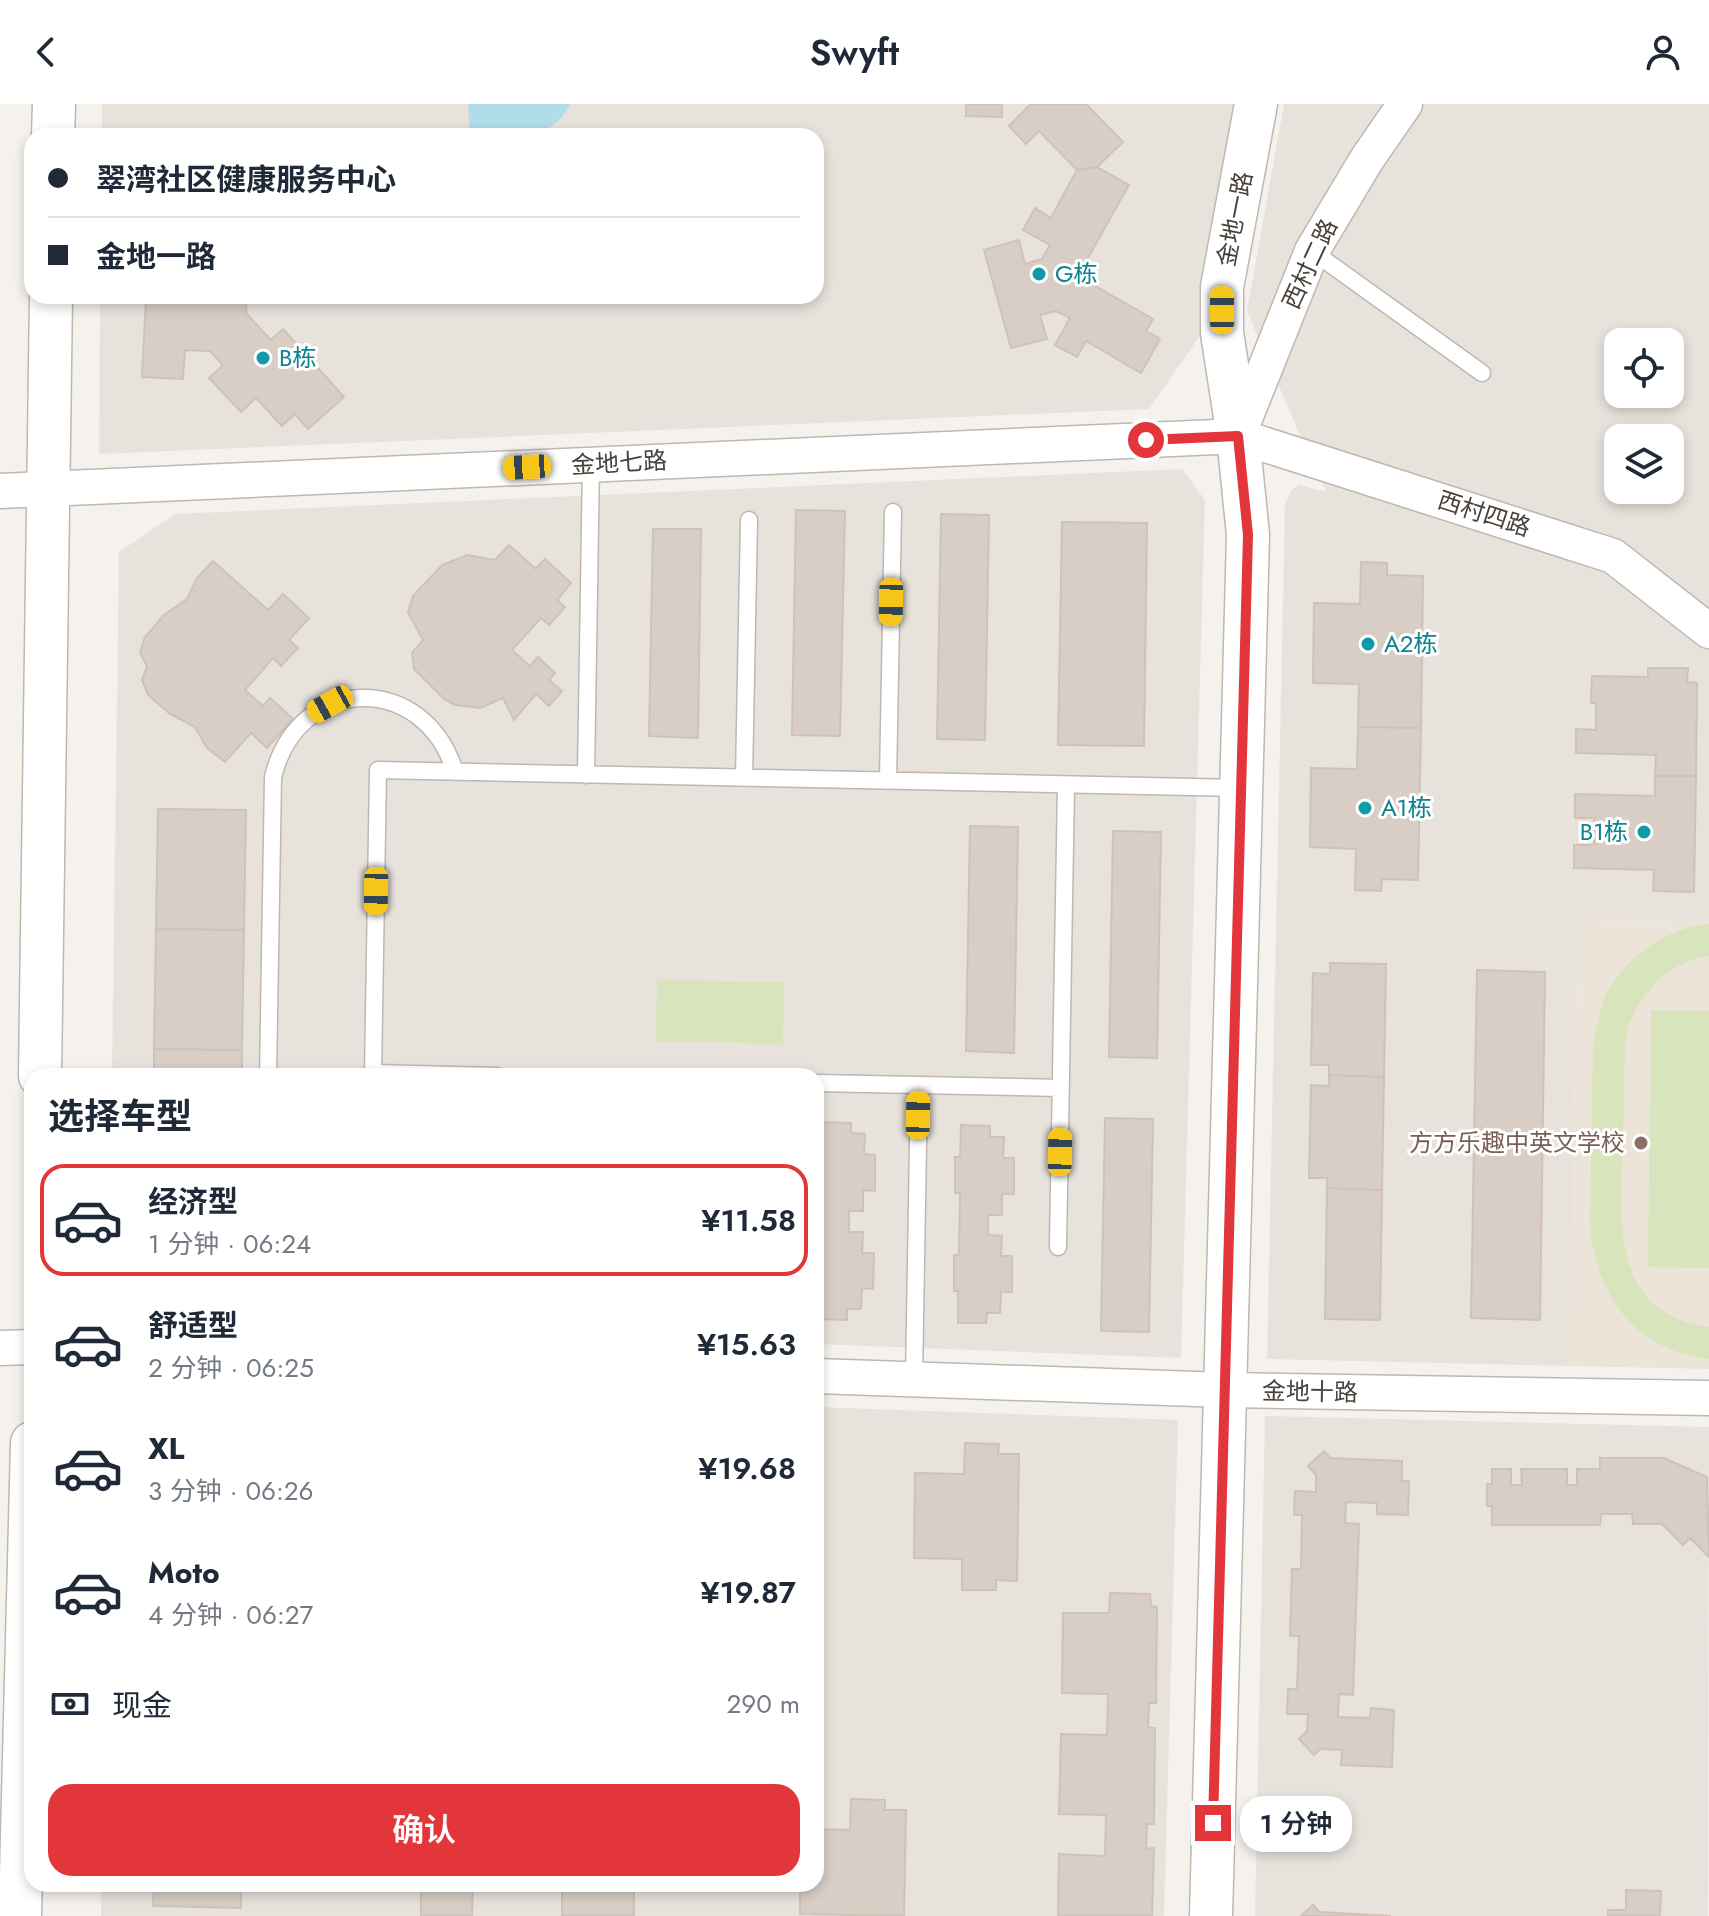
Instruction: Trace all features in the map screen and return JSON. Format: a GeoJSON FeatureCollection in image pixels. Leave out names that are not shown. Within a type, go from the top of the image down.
{"type":"FeatureCollection","features":[{"type":"Feature","properties":{"kind":"street"},"geometry":{"type":"LineString","coordinates":[[53,128],[54,104]]}},
{"type":"Feature","properties":{"kind":"street","name":"金地一路"},"geometry":{"type":"LineString","coordinates":[[1211,1916],[1248,535],[1238,436],[1222,333],[1222,287],[1256,104]]}},
{"type":"Feature","properties":{"kind":"street","name":"西村二路"},"geometry":{"type":"LineString","coordinates":[[1238,436],[1312,251],[1359,171],[1405,104]]}},
{"type":"Feature","properties":{"kind":"street"},"geometry":{"type":"LineString","coordinates":[[40,1068],[51,304]]}},
{"type":"Feature","properties":{"kind":"street","name":"金地七路"},"geometry":{"type":"LineString","coordinates":[[0,491],[1238,436]]}},
{"type":"Feature","properties":{"kind":"street","name":"西村四路"},"geometry":{"type":"LineString","coordinates":[[1238,436],[1613,556],[1709,631]]}},
{"type":"Feature","properties":{"kind":"street"},"geometry":{"type":"LineString","coordinates":[[0,1348],[24,1347]]}},
{"type":"Feature","properties":{"kind":"street","name":"金地十路"},"geometry":{"type":"LineString","coordinates":[[824,1376],[1225,1390],[1709,1398]]}},
{"type":"Feature","properties":{"kind":"street"},"geometry":{"type":"LineString","coordinates":[[20,1916],[24,1758]]}},
{"type":"Feature","properties":{"kind":"lane"},"geometry":{"type":"LineString","coordinates":[[1312,251],[1482,373]]}},
{"type":"Feature","properties":{"kind":"lane"},"geometry":{"type":"LineString","coordinates":[[586,775],[591,464]]}},
{"type":"Feature","properties":{"kind":"lane"},"geometry":{"type":"LineString","coordinates":[[888,781],[893,512]]}},
{"type":"Feature","properties":{"kind":"lane"},"geometry":{"type":"LineString","coordinates":[[744,778],[749,520]]}},
{"type":"Feature","properties":{"kind":"lane"},"geometry":{"type":"LineString","coordinates":[[268,1068],[273,777],[286,740],[298,725],[330,704],[350,699],[390,701],[408,708],[439,735],[449,752],[455,772]]}},
{"type":"Feature","properties":{"kind":"lane"},"geometry":{"type":"LineString","coordinates":[[373,1068],[378,770],[1241,788]]}},
{"type":"Feature","properties":{"kind":"lane"},"geometry":{"type":"LineString","coordinates":[[1058,1247],[1066,785]]}},
{"type":"Feature","properties":{"kind":"lane"},"geometry":{"type":"LineString","coordinates":[[824,1083],[1061,1088]]}},
{"type":"Feature","properties":{"kind":"lane"},"geometry":{"type":"LineString","coordinates":[[914,1379],[919,1085]]}},
{"type":"Feature","properties":{"kind":"shaded area"},"geometry":{"type":"Polygon","coordinates":[[[102,104],[1235,104],[1199,337],[1149,409],[99,454],[100,304],[824,304],[824,128],[102,128],[102,104]]]}},
{"type":"Feature","properties":{"kind":"shaded area"},"geometry":{"type":"Polygon","coordinates":[[[1284,104],[1709,104],[1709,921],[1578,920],[1569,1366],[1267,1359],[1285,505],[1291,490],[1300,485],[1327,492],[1247,311],[1284,104]]]}},
{"type":"Feature","properties":{"kind":"shaded area"},"geometry":{"type":"Polygon","coordinates":[[[1182,469],[1205,500],[1181,1358],[824,1344],[824,1068],[112,1068],[119,552],[175,514],[1182,469]]]}},
{"type":"Feature","properties":{"kind":"shaded area","name":"方方乐趣中英文学校"},"geometry":{"type":"Polygon","coordinates":[[[1578,920],[1709,921],[1709,1369],[1569,1366],[1578,920]]]}},
{"type":"Feature","properties":{"kind":"shaded area"},"geometry":{"type":"Polygon","coordinates":[[[824,1407],[1178,1420],[1164,1916],[101,1916],[101,1892],[824,1892],[824,1407]]]}},
{"type":"Feature","properties":{"kind":"shaded area"},"geometry":{"type":"Polygon","coordinates":[[[1265,1416],[1709,1427],[1708,1916],[1255,1916],[1265,1416]]]}},
{"type":"Feature","properties":{"kind":"green space"},"geometry":{"type":"Polygon","coordinates":[[[1709,924],[1709,956],[1681,965],[1658,981],[1640,1003],[1627,1029],[1622,1204],[1623,1233],[1637,1283],[1653,1303],[1677,1318],[1709,1327],[1709,1359],[1683,1354],[1660,1344],[1624,1316],[1601,1275],[1590,1226],[1593,1049],[1604,1000],[1625,967],[1650,946],[1678,931],[1709,924]]]}},
{"type":"Feature","properties":{"kind":"green space"},"geometry":{"type":"Polygon","coordinates":[[[657,980],[784,982],[783,1044],[656,1041],[657,980]]]}},
{"type":"Feature","properties":{"kind":"green space"},"geometry":{"type":"Polygon","coordinates":[[[1651,1010],[1709,1011],[1709,1268],[1648,1267],[1651,1010]]]}},
{"type":"Feature","properties":{"kind":"water"},"geometry":{"type":"Polygon","coordinates":[[[570,104],[562,117],[547,128],[469,128],[468,105],[570,104]]]}},
{"type":"Feature","properties":{"kind":"building"},"geometry":{"type":"Polygon","coordinates":[[[966,104],[1002,104],[1002,117],[966,116],[966,104]]]}},
{"type":"Feature","properties":{"kind":"building"},"geometry":{"type":"Polygon","coordinates":[[[1031,104],[1086,104],[1123,142],[1097,167],[1077,170],[1039,131],[1026,144],[1009,126],[1031,104]]]}},
{"type":"Feature","properties":{"kind":"building","name":"G栋"},"geometry":{"type":"Polygon","coordinates":[[[1097,167],[1129,185],[1084,265],[1090,283],[1153,319],[1146,331],[1160,339],[1141,373],[1086,341],[1077,357],[1055,345],[1070,318],[1056,311],[1040,315],[1047,339],[1011,348],[984,250],[1019,240],[1025,264],[1042,259],[1050,245],[1023,230],[1035,208],[1051,218],[1077,170],[1097,167]]]}},
{"type":"Feature","properties":{"kind":"building","name":"B栋"},"geometry":{"type":"Polygon","coordinates":[[[146,304],[247,304],[246,313],[271,340],[283,329],[344,397],[308,429],[295,414],[282,426],[256,398],[241,412],[209,378],[223,365],[210,351],[185,350],[183,379],[142,377],[146,304]]]}},
{"type":"Feature","properties":{"kind":"building"},"geometry":{"type":"Polygon","coordinates":[[[796,510],[845,511],[840,736],[792,735],[796,510]]]}},
{"type":"Feature","properties":{"kind":"building"},"geometry":{"type":"Polygon","coordinates":[[[941,514],[989,515],[985,740],[937,739],[941,514]]]}},
{"type":"Feature","properties":{"kind":"building"},"geometry":{"type":"Polygon","coordinates":[[[1062,522],[1147,523],[1144,746],[1058,745],[1062,522]]]}},
{"type":"Feature","properties":{"kind":"building"},"geometry":{"type":"Polygon","coordinates":[[[653,529],[701,529],[698,738],[649,736],[653,529]]]}},
{"type":"Feature","properties":{"kind":"building"},"geometry":{"type":"Polygon","coordinates":[[[509,545],[536,569],[545,559],[571,583],[557,600],[565,607],[549,625],[541,618],[512,650],[530,666],[538,657],[555,673],[549,680],[562,691],[549,706],[536,694],[514,720],[503,698],[480,708],[455,705],[444,699],[414,669],[412,653],[423,640],[408,612],[413,596],[442,565],[468,555],[495,560],[509,545]]]}},
{"type":"Feature","properties":{"kind":"building"},"geometry":{"type":"Polygon","coordinates":[[[213,561],[268,610],[283,594],[309,618],[289,640],[298,648],[281,666],[273,658],[245,690],[263,706],[270,698],[293,719],[267,748],[251,733],[225,762],[207,748],[195,727],[170,714],[148,695],[142,680],[147,666],[140,653],[145,637],[164,615],[187,599],[197,578],[213,561]]]}},
{"type":"Feature","properties":{"kind":"building","name":"A2栋"},"geometry":{"type":"Polygon","coordinates":[[[1361,562],[1387,563],[1387,575],[1423,576],[1421,728],[1358,727],[1359,684],[1313,683],[1314,603],[1360,604],[1361,562]]]}},
{"type":"Feature","properties":{"kind":"building"},"geometry":{"type":"Polygon","coordinates":[[[1648,668],[1688,668],[1687,682],[1697,683],[1696,776],[1655,776],[1656,755],[1576,753],[1576,729],[1596,730],[1596,703],[1591,703],[1592,676],[1648,677],[1648,668]]]}},
{"type":"Feature","properties":{"kind":"building","name":"A1栋"},"geometry":{"type":"Polygon","coordinates":[[[1358,727],[1421,728],[1418,880],[1382,879],[1381,891],[1355,890],[1356,849],[1310,847],[1311,768],[1357,769],[1358,727]]]}},
{"type":"Feature","properties":{"kind":"building","name":"B1栋"},"geometry":{"type":"Polygon","coordinates":[[[1655,776],[1696,776],[1694,892],[1653,891],[1654,870],[1574,868],[1574,845],[1594,845],[1594,818],[1575,818],[1575,794],[1655,796],[1655,776]]]}},
{"type":"Feature","properties":{"kind":"building"},"geometry":{"type":"Polygon","coordinates":[[[158,809],[246,810],[244,930],[156,929],[158,809]]]}},
{"type":"Feature","properties":{"kind":"building"},"geometry":{"type":"Polygon","coordinates":[[[970,826],[1018,827],[1014,1053],[966,1051],[970,826]]]}},
{"type":"Feature","properties":{"kind":"building"},"geometry":{"type":"Polygon","coordinates":[[[1113,831],[1161,832],[1157,1058],[1109,1057],[1113,831]]]}},
{"type":"Feature","properties":{"kind":"building"},"geometry":{"type":"Polygon","coordinates":[[[156,929],[244,930],[242,1050],[154,1049],[156,929]]]}},
{"type":"Feature","properties":{"kind":"building"},"geometry":{"type":"Polygon","coordinates":[[[1330,963],[1386,964],[1384,1077],[1329,1075],[1329,1065],[1311,1065],[1313,973],[1330,974],[1330,963]]]}},
{"type":"Feature","properties":{"kind":"building"},"geometry":{"type":"Polygon","coordinates":[[[1477,970],[1545,972],[1540,1320],[1471,1318],[1477,970]]]}},
{"type":"Feature","properties":{"kind":"building"},"geometry":{"type":"Polygon","coordinates":[[[154,1049],[242,1050],[242,1068],[154,1068],[154,1049]]]}},
{"type":"Feature","properties":{"kind":"building"},"geometry":{"type":"Polygon","coordinates":[[[1329,1075],[1384,1077],[1382,1190],[1327,1188],[1327,1178],[1309,1178],[1311,1085],[1329,1086],[1329,1075]]]}},
{"type":"Feature","properties":{"kind":"building"},"geometry":{"type":"Polygon","coordinates":[[[1105,1118],[1153,1119],[1149,1332],[1101,1331],[1105,1118]]]}},
{"type":"Feature","properties":{"kind":"building"},"geometry":{"type":"Polygon","coordinates":[[[824,1122],[851,1123],[851,1133],[865,1134],[864,1154],[875,1155],[875,1191],[863,1190],[863,1211],[849,1211],[849,1232],[863,1232],[862,1253],[874,1253],[873,1289],[862,1288],[861,1309],[847,1309],[847,1320],[824,1319],[824,1122]]]}},
{"type":"Feature","properties":{"kind":"building"},"geometry":{"type":"Polygon","coordinates":[[[961,1125],[990,1126],[990,1137],[1004,1137],[1003,1158],[1014,1158],[1014,1194],[1002,1194],[1002,1215],[988,1215],[988,1235],[1002,1236],[1001,1256],[1012,1256],[1012,1292],[1001,1292],[1000,1313],[987,1313],[986,1323],[958,1323],[954,1255],[959,1255],[960,1193],[955,1193],[955,1157],[960,1157],[961,1125]]]}},
{"type":"Feature","properties":{"kind":"building"},"geometry":{"type":"Polygon","coordinates":[[[1327,1188],[1382,1190],[1380,1320],[1325,1319],[1327,1188]]]}},
{"type":"Feature","properties":{"kind":"building"},"geometry":{"type":"Polygon","coordinates":[[[965,1443],[999,1444],[998,1454],[1019,1454],[1017,1581],[996,1580],[996,1590],[962,1590],[962,1559],[914,1558],[915,1473],[964,1474],[965,1443]]]}},
{"type":"Feature","properties":{"kind":"building"},"geometry":{"type":"Polygon","coordinates":[[[1324,1451],[1330,1458],[1402,1461],[1402,1481],[1409,1481],[1408,1515],[1377,1514],[1377,1503],[1346,1502],[1345,1523],[1359,1524],[1353,1695],[1339,1694],[1338,1717],[1370,1718],[1371,1708],[1394,1710],[1392,1767],[1341,1765],[1342,1750],[1320,1749],[1314,1755],[1299,1739],[1307,1731],[1308,1714],[1287,1714],[1288,1689],[1297,1689],[1299,1636],[1290,1636],[1292,1569],[1301,1569],[1302,1515],[1294,1515],[1295,1491],[1316,1492],[1316,1475],[1308,1466],[1324,1451]]]}},
{"type":"Feature","properties":{"kind":"building"},"geometry":{"type":"Polygon","coordinates":[[[1600,1458],[1664,1458],[1707,1477],[1709,1557],[1690,1538],[1683,1545],[1662,1524],[1633,1524],[1632,1514],[1601,1514],[1600,1525],[1492,1525],[1492,1506],[1487,1506],[1487,1484],[1492,1484],[1492,1469],[1511,1469],[1511,1485],[1522,1485],[1521,1469],[1567,1469],[1567,1485],[1577,1485],[1577,1469],[1600,1469],[1600,1458]]]}},
{"type":"Feature","properties":{"kind":"building"},"geometry":{"type":"Polygon","coordinates":[[[1110,1593],[1150,1594],[1151,1606],[1157,1607],[1156,1703],[1149,1703],[1148,1727],[1155,1728],[1154,1824],[1147,1824],[1146,1849],[1154,1848],[1152,1916],[1058,1916],[1059,1854],[1105,1856],[1106,1815],[1059,1814],[1061,1734],[1107,1735],[1108,1694],[1062,1693],[1063,1613],[1109,1613],[1110,1593]]]}},
{"type":"Feature","properties":{"kind":"building"},"geometry":{"type":"Polygon","coordinates":[[[851,1799],[885,1800],[885,1810],[906,1810],[904,1916],[800,1914],[800,1892],[824,1892],[824,1829],[850,1830],[851,1799]]]}},
{"type":"Feature","properties":{"kind":"building"},"geometry":{"type":"Polygon","coordinates":[[[1626,1890],[1661,1891],[1660,1916],[1608,1916],[1608,1910],[1626,1910],[1626,1890]]]}},
{"type":"Feature","properties":{"kind":"building"},"geometry":{"type":"Polygon","coordinates":[[[154,1892],[241,1892],[241,1908],[153,1906],[154,1892]]]}},
{"type":"Feature","properties":{"kind":"building"},"geometry":{"type":"Polygon","coordinates":[[[421,1892],[473,1892],[472,1916],[421,1916],[421,1892]]]}},
{"type":"Feature","properties":{"kind":"building"},"geometry":{"type":"Polygon","coordinates":[[[562,1892],[634,1892],[634,1916],[562,1916],[562,1892]]]}},
{"type":"Feature","properties":{"kind":"building"},"geometry":{"type":"Polygon","coordinates":[[[1313,1905],[1319,1912],[1391,1916],[1301,1916],[1313,1905]]]}},
{"type":"Feature","properties":{"kind":"place","name":"G栋"},"geometry":{"type":"Point","coordinates":[1039,274]}},
{"type":"Feature","properties":{"kind":"place","name":"B栋"},"geometry":{"type":"Point","coordinates":[263,358]}},
{"type":"Feature","properties":{"kind":"place","name":"A2栋"},"geometry":{"type":"Point","coordinates":[1368,644]}},
{"type":"Feature","properties":{"kind":"place","name":"A1栋"},"geometry":{"type":"Point","coordinates":[1365,808]}},
{"type":"Feature","properties":{"kind":"place","name":"B1栋"},"geometry":{"type":"Point","coordinates":[1644,832]}},
{"type":"Feature","properties":{"kind":"place","name":"方方乐趣中英文学校"},"geometry":{"type":"Point","coordinates":[1641,1143]}},
{"type":"Feature","properties":{"kind":"route"},"geometry":{"type":"LineString","coordinates":[[1146,440],[1238,436],[1248,535],[1213,1823]]}}]}
